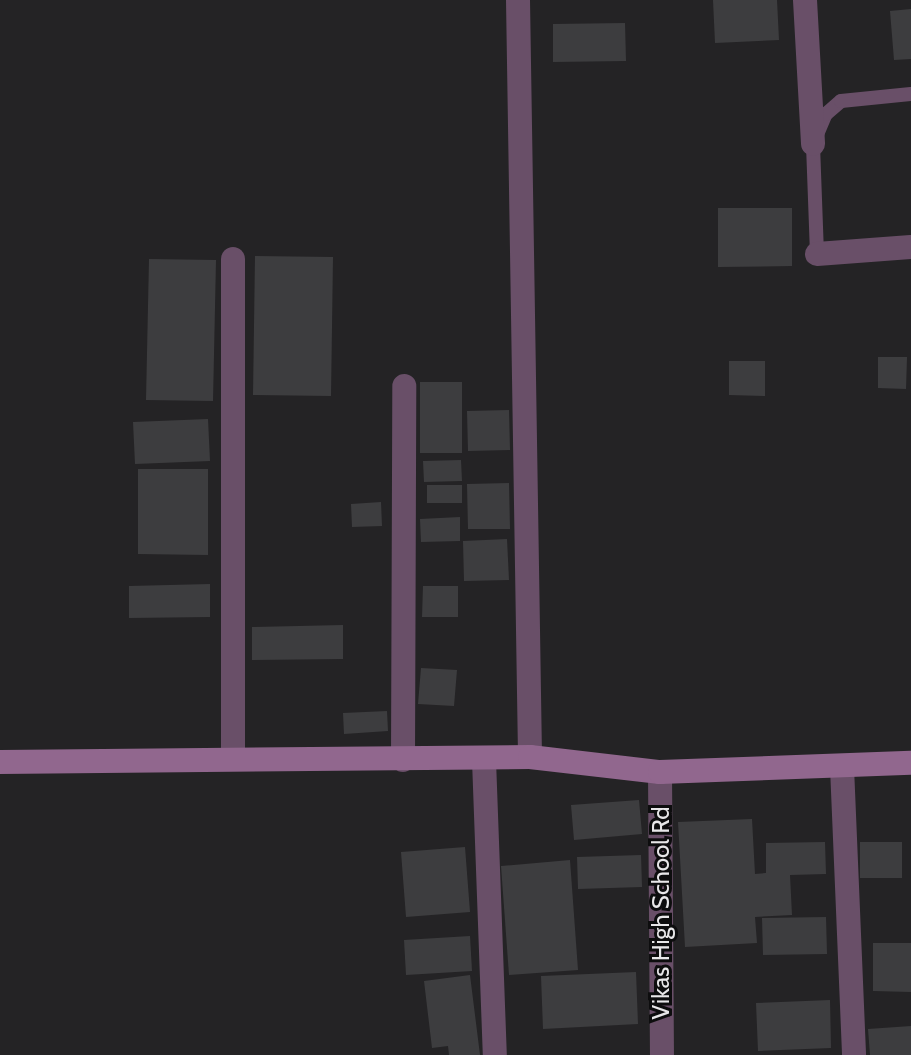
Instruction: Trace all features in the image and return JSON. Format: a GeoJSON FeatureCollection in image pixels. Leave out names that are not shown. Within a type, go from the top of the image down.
{"type":"FeatureCollection","features":[{"type":"Feature","properties":{"kind":"street"},"geometry":{"type":"LineString","coordinates":[[518,0],[530,757]]}},
{"type":"Feature","properties":{"kind":"street"},"geometry":{"type":"LineString","coordinates":[[805,0],[813,144]]}},
{"type":"Feature","properties":{"kind":"street"},"geometry":{"type":"LineString","coordinates":[[817,254],[911,247]]}},
{"type":"Feature","properties":{"kind":"street"},"geometry":{"type":"LineString","coordinates":[[233,259],[233,759]]}},
{"type":"Feature","properties":{"kind":"street"},"geometry":{"type":"LineString","coordinates":[[403,760],[404,386]]}},
{"type":"Feature","properties":{"kind":"street"},"geometry":{"type":"LineString","coordinates":[[0,762],[484,760],[530,757],[660,772],[911,763]]}},
{"type":"Feature","properties":{"kind":"street"},"geometry":{"type":"LineString","coordinates":[[484,760],[495,1055]]}},
{"type":"Feature","properties":{"kind":"street"},"geometry":{"type":"LineString","coordinates":[[842,767],[854,1055]]}},
{"type":"Feature","properties":{"kind":"street","name":"Vikas High School Rd"},"geometry":{"type":"LineString","coordinates":[[660,772],[662,1055]]}},
{"type":"Feature","properties":{"kind":"lane"},"geometry":{"type":"LineString","coordinates":[[817,254],[813,144],[826,114],[841,101],[911,94]]}},
{"type":"Feature","properties":{"kind":"building"},"geometry":{"type":"Polygon","coordinates":[[[713,0],[777,0],[779,40],[715,43],[713,0]]]}},
{"type":"Feature","properties":{"kind":"building"},"geometry":{"type":"Polygon","coordinates":[[[911,9],[911,59],[894,60],[890,11],[911,9]]]}},
{"type":"Feature","properties":{"kind":"building"},"geometry":{"type":"Polygon","coordinates":[[[625,23],[626,61],[553,62],[553,24],[625,23]]]}},
{"type":"Feature","properties":{"kind":"building"},"geometry":{"type":"Polygon","coordinates":[[[718,208],[792,208],[792,266],[718,267],[718,208]]]}},
{"type":"Feature","properties":{"kind":"building"},"geometry":{"type":"Polygon","coordinates":[[[255,256],[333,257],[331,396],[253,395],[255,256]]]}},
{"type":"Feature","properties":{"kind":"building"},"geometry":{"type":"Polygon","coordinates":[[[149,259],[216,260],[213,401],[146,400],[149,259]]]}},
{"type":"Feature","properties":{"kind":"building"},"geometry":{"type":"Polygon","coordinates":[[[878,357],[907,357],[906,389],[878,388],[878,357]]]}},
{"type":"Feature","properties":{"kind":"building"},"geometry":{"type":"Polygon","coordinates":[[[729,361],[765,361],[765,396],[729,395],[729,361]]]}},
{"type":"Feature","properties":{"kind":"building"},"geometry":{"type":"Polygon","coordinates":[[[420,382],[462,382],[462,453],[420,453],[420,382]]]}},
{"type":"Feature","properties":{"kind":"building"},"geometry":{"type":"Polygon","coordinates":[[[509,410],[510,450],[468,451],[467,411],[509,410]]]}},
{"type":"Feature","properties":{"kind":"building"},"geometry":{"type":"Polygon","coordinates":[[[208,419],[210,461],[135,464],[133,422],[208,419]]]}},
{"type":"Feature","properties":{"kind":"building"},"geometry":{"type":"Polygon","coordinates":[[[461,460],[462,481],[424,482],[423,461],[461,460]]]}},
{"type":"Feature","properties":{"kind":"building"},"geometry":{"type":"Polygon","coordinates":[[[138,469],[208,469],[208,555],[138,554],[138,469]]]}},
{"type":"Feature","properties":{"kind":"building"},"geometry":{"type":"Polygon","coordinates":[[[509,483],[510,529],[468,529],[467,484],[509,483]]]}},
{"type":"Feature","properties":{"kind":"building"},"geometry":{"type":"Polygon","coordinates":[[[427,485],[462,485],[462,503],[427,503],[427,485]]]}},
{"type":"Feature","properties":{"kind":"building"},"geometry":{"type":"Polygon","coordinates":[[[381,502],[382,526],[352,527],[351,504],[381,502]]]}},
{"type":"Feature","properties":{"kind":"building"},"geometry":{"type":"Polygon","coordinates":[[[460,517],[460,541],[421,542],[420,519],[460,517]]]}},
{"type":"Feature","properties":{"kind":"building"},"geometry":{"type":"Polygon","coordinates":[[[507,539],[509,580],[464,581],[463,541],[507,539]]]}},
{"type":"Feature","properties":{"kind":"building"},"geometry":{"type":"Polygon","coordinates":[[[210,584],[210,617],[129,618],[129,586],[210,584]]]}},
{"type":"Feature","properties":{"kind":"building"},"geometry":{"type":"Polygon","coordinates":[[[423,586],[458,586],[458,617],[422,617],[423,586]]]}},
{"type":"Feature","properties":{"kind":"building"},"geometry":{"type":"Polygon","coordinates":[[[343,625],[343,659],[252,660],[252,627],[343,625]]]}},
{"type":"Feature","properties":{"kind":"building"},"geometry":{"type":"Polygon","coordinates":[[[421,668],[457,670],[454,706],[418,704],[421,668]]]}},
{"type":"Feature","properties":{"kind":"building"},"geometry":{"type":"Polygon","coordinates":[[[387,711],[388,731],[344,734],[343,713],[387,711]]]}},
{"type":"Feature","properties":{"kind":"building"},"geometry":{"type":"Polygon","coordinates":[[[639,800],[642,834],[574,840],[571,805],[639,800]]]}},
{"type":"Feature","properties":{"kind":"building"},"geometry":{"type":"Polygon","coordinates":[[[752,819],[755,874],[766,873],[766,843],[825,842],[826,874],[790,875],[792,915],[755,917],[757,943],[685,947],[678,822],[752,819]]]}},
{"type":"Feature","properties":{"kind":"building"},"geometry":{"type":"Polygon","coordinates":[[[860,842],[902,842],[902,878],[860,878],[860,842]]]}},
{"type":"Feature","properties":{"kind":"building"},"geometry":{"type":"Polygon","coordinates":[[[465,847],[470,912],[406,917],[401,852],[465,847]]]}},
{"type":"Feature","properties":{"kind":"building"},"geometry":{"type":"Polygon","coordinates":[[[641,855],[642,887],[578,889],[577,857],[641,855]]]}},
{"type":"Feature","properties":{"kind":"building"},"geometry":{"type":"Polygon","coordinates":[[[570,860],[578,970],[509,975],[501,866],[570,860]]]}},
{"type":"Feature","properties":{"kind":"building"},"geometry":{"type":"Polygon","coordinates":[[[826,917],[827,954],[763,955],[762,918],[826,917]]]}},
{"type":"Feature","properties":{"kind":"building"},"geometry":{"type":"Polygon","coordinates":[[[470,936],[472,971],[406,975],[404,940],[470,936]]]}},
{"type":"Feature","properties":{"kind":"building"},"geometry":{"type":"Polygon","coordinates":[[[873,943],[911,943],[911,992],[873,991],[873,943]]]}},
{"type":"Feature","properties":{"kind":"building"},"geometry":{"type":"Polygon","coordinates":[[[636,972],[638,1024],[543,1029],[541,976],[636,972]]]}},
{"type":"Feature","properties":{"kind":"building"},"geometry":{"type":"Polygon","coordinates":[[[470,975],[480,1055],[449,1055],[448,1046],[432,1048],[424,981],[470,975]]]}},
{"type":"Feature","properties":{"kind":"building"},"geometry":{"type":"Polygon","coordinates":[[[830,1000],[831,1048],[758,1051],[756,1003],[830,1000]]]}},
{"type":"Feature","properties":{"kind":"building"},"geometry":{"type":"Polygon","coordinates":[[[911,1026],[911,1055],[870,1055],[868,1029],[911,1026]]]}}]}
